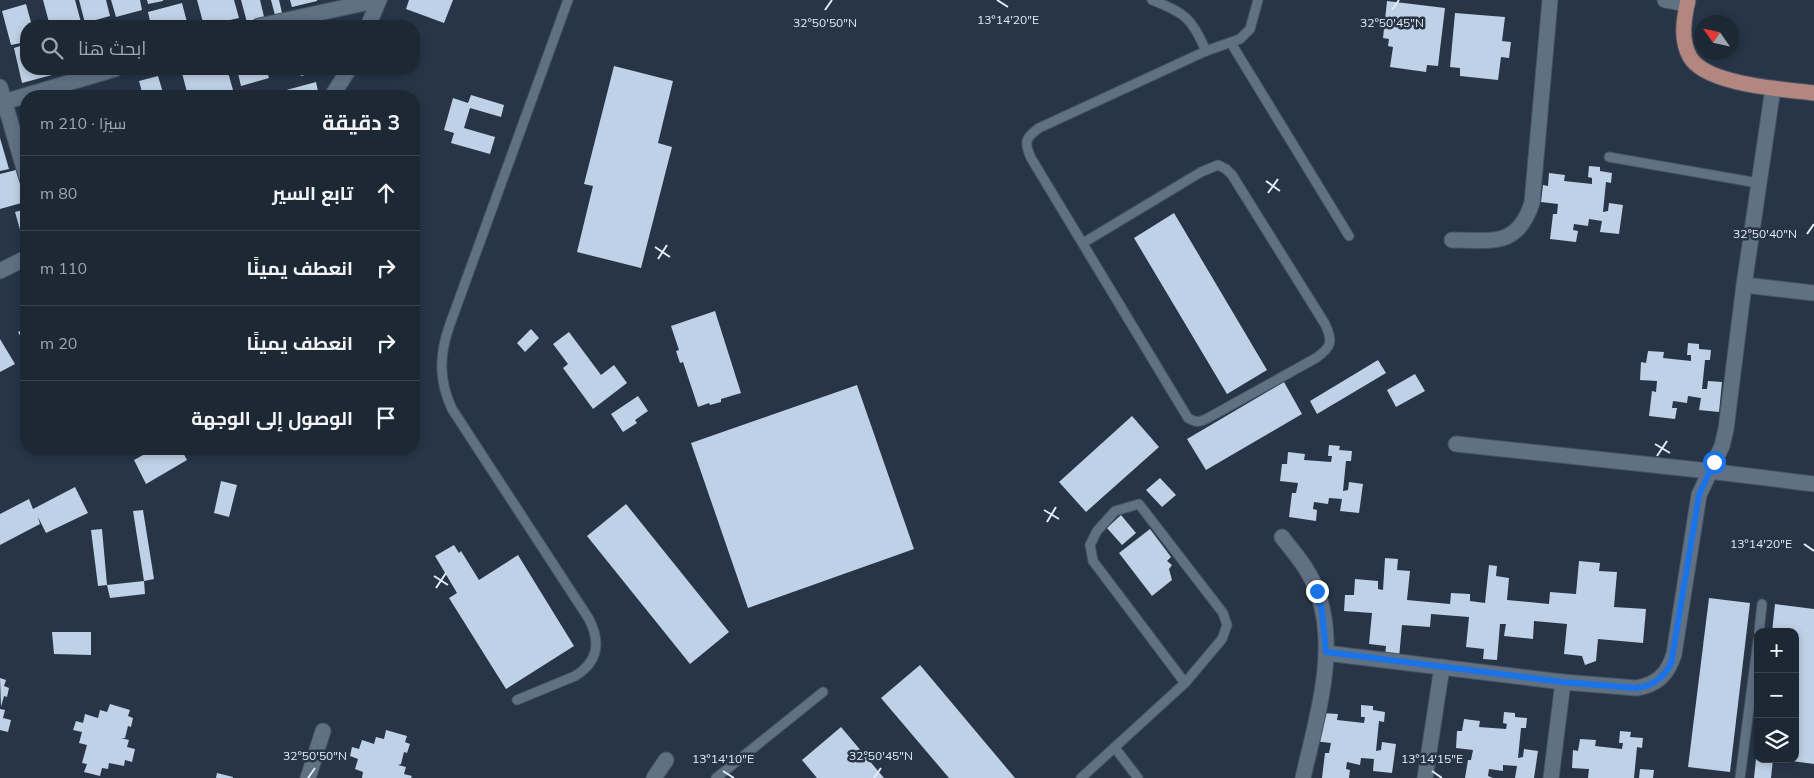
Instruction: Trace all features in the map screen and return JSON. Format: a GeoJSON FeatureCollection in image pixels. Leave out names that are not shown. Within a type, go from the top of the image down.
{"type":"FeatureCollection","features":[{"type":"Feature","properties":{"kind":"main road"},"geometry":{"type":"LineString","coordinates":[[1687,2],[1683,28],[1685,44],[1690,58],[1700,68],[1713,76],[1730,80],[1814,93]]}},
{"type":"Feature","properties":{"kind":"street"},"geometry":{"type":"LineString","coordinates":[[287,20],[379,0]]}},
{"type":"Feature","properties":{"kind":"street"},"geometry":{"type":"LineString","coordinates":[[371,20],[379,0]]}},
{"type":"Feature","properties":{"kind":"street"},"geometry":{"type":"LineString","coordinates":[[1452,240],[1497,240],[1508,236],[1518,229],[1527,217],[1532,203],[1550,0]]}},
{"type":"Feature","properties":{"kind":"street"},"geometry":{"type":"LineString","coordinates":[[1665,0],[1687,2]]}},
{"type":"Feature","properties":{"kind":"street"},"geometry":{"type":"LineString","coordinates":[[44,90],[95,75]]}},
{"type":"Feature","properties":{"kind":"street"},"geometry":{"type":"LineString","coordinates":[[336,90],[345,75]]}},
{"type":"Feature","properties":{"kind":"street"},"geometry":{"type":"LineString","coordinates":[[0,86],[20,155]]}},
{"type":"Feature","properties":{"kind":"street"},"geometry":{"type":"LineString","coordinates":[[1326,652],[1563,682],[1636,688],[1648,687],[1665,674],[1674,654],[1699,495],[1722,446],[1726,429],[1744,284],[1773,88]]}},
{"type":"Feature","properties":{"kind":"street"},"geometry":{"type":"LineString","coordinates":[[4,102],[20,97]]}},
{"type":"Feature","properties":{"kind":"street"},"geometry":{"type":"LineString","coordinates":[[0,271],[20,261]]}},
{"type":"Feature","properties":{"kind":"street"},"geometry":{"type":"LineString","coordinates":[[1744,284],[1814,293]]}},
{"type":"Feature","properties":{"kind":"street"},"geometry":{"type":"LineString","coordinates":[[1456,444],[1814,484]]}},
{"type":"Feature","properties":{"kind":"street"},"geometry":{"type":"LineString","coordinates":[[1282,537],[1309,573],[1317,591],[1322,611],[1326,652],[1321,695],[1303,778]]}},
{"type":"Feature","properties":{"kind":"street"},"geometry":{"type":"LineString","coordinates":[[1424,778],[1442,667]]}},
{"type":"Feature","properties":{"kind":"street"},"geometry":{"type":"LineString","coordinates":[[1551,778],[1563,682]]}},
{"type":"Feature","properties":{"kind":"street"},"geometry":{"type":"LineString","coordinates":[[308,778],[323,731]]}},
{"type":"Feature","properties":{"kind":"street"},"geometry":{"type":"LineString","coordinates":[[654,778],[666,760]]}},
{"type":"Feature","properties":{"kind":"lane"},"geometry":{"type":"LineString","coordinates":[[517,700],[583,671],[594,656],[596,636],[589,619],[452,409],[442,382],[442,354],[449,327],[568,0]]}},
{"type":"Feature","properties":{"kind":"lane"},"geometry":{"type":"LineString","coordinates":[[1152,0],[1173,8],[1192,22],[1206,52]]}},
{"type":"Feature","properties":{"kind":"lane"},"geometry":{"type":"LineString","coordinates":[[1083,243],[1201,172],[1218,165],[1232,175],[1325,324],[1330,335],[1330,345],[1316,358],[1208,418],[1200,422],[1194,422],[1184,413],[1031,158],[1027,148],[1026,141],[1031,133],[1039,128],[1206,52],[1231,43],[1245,35],[1250,29],[1258,0]]}},
{"type":"Feature","properties":{"kind":"lane"},"geometry":{"type":"LineString","coordinates":[[1231,43],[1349,236]]}},
{"type":"Feature","properties":{"kind":"lane"},"geometry":{"type":"LineString","coordinates":[[1609,157],[1758,183]]}},
{"type":"Feature","properties":{"kind":"lane"},"geometry":{"type":"LineString","coordinates":[[1081,778],[1185,683],[1222,638],[1227,625],[1223,613],[1139,504],[1115,511],[1097,531],[1090,545],[1093,561],[1185,683]]}},
{"type":"Feature","properties":{"kind":"lane"},"geometry":{"type":"LineString","coordinates":[[1759,628],[1762,604]]}},
{"type":"Feature","properties":{"kind":"lane"},"geometry":{"type":"LineString","coordinates":[[1740,778],[1754,671]]}},
{"type":"Feature","properties":{"kind":"lane"},"geometry":{"type":"LineString","coordinates":[[716,778],[823,692]]}},
{"type":"Feature","properties":{"kind":"lane"},"geometry":{"type":"LineString","coordinates":[[1115,748],[1138,778]]}},
{"type":"Feature","properties":{"kind":"building"},"geometry":{"type":"Polygon","coordinates":[[[43,0],[75,0],[80,20],[48,20],[43,0]]]}},
{"type":"Feature","properties":{"kind":"building"},"geometry":{"type":"Polygon","coordinates":[[[79,0],[106,0],[110,16],[96,20],[84,20],[79,0]]]}},
{"type":"Feature","properties":{"kind":"building"},"geometry":{"type":"Polygon","coordinates":[[[111,0],[140,0],[142,10],[116,17],[111,0]]]}},
{"type":"Feature","properties":{"kind":"building"},"geometry":{"type":"Polygon","coordinates":[[[147,0],[163,0],[163,1],[148,4],[147,0]]]}},
{"type":"Feature","properties":{"kind":"building"},"geometry":{"type":"Polygon","coordinates":[[[197,0],[234,0],[239,18],[230,20],[202,20],[197,0]]]}},
{"type":"Feature","properties":{"kind":"building"},"geometry":{"type":"Polygon","coordinates":[[[241,0],[260,0],[265,20],[246,20],[241,0]]]}},
{"type":"Feature","properties":{"kind":"building"},"geometry":{"type":"Polygon","coordinates":[[[271,0],[279,0],[283,17],[276,19],[271,0]]]}},
{"type":"Feature","properties":{"kind":"building"},"geometry":{"type":"Polygon","coordinates":[[[290,0],[317,0],[317,1],[292,7],[290,0]]]}},
{"type":"Feature","properties":{"kind":"building"},"geometry":{"type":"Polygon","coordinates":[[[409,0],[453,0],[444,23],[406,9],[409,0]]]}},
{"type":"Feature","properties":{"kind":"building"},"geometry":{"type":"Polygon","coordinates":[[[1387,1],[1445,8],[1438,66],[1427,65],[1426,72],[1390,67],[1393,47],[1388,46],[1389,39],[1383,38],[1387,1]]]}},
{"type":"Feature","properties":{"kind":"building"},"geometry":{"type":"Polygon","coordinates":[[[182,3],[186,20],[150,20],[148,12],[182,3]]]}},
{"type":"Feature","properties":{"kind":"building"},"geometry":{"type":"Polygon","coordinates":[[[26,4],[30,20],[20,20],[20,43],[11,45],[2,11],[26,4]]]}},
{"type":"Feature","properties":{"kind":"building"},"geometry":{"type":"Polygon","coordinates":[[[1455,13],[1505,17],[1502,41],[1511,42],[1509,58],[1501,57],[1498,80],[1460,76],[1460,68],[1450,67],[1455,13]]]}},
{"type":"Feature","properties":{"kind":"building"},"geometry":{"type":"Polygon","coordinates":[[[20,46],[20,74],[14,48],[20,46]]]}},
{"type":"Feature","properties":{"kind":"building"},"geometry":{"type":"Polygon","coordinates":[[[614,66],[673,81],[658,143],[672,147],[641,268],[577,252],[593,186],[584,184],[614,66]]]}},
{"type":"Feature","properties":{"kind":"building"},"geometry":{"type":"Polygon","coordinates":[[[20,75],[52,75],[22,83],[20,75]]]}},
{"type":"Feature","properties":{"kind":"building"},"geometry":{"type":"Polygon","coordinates":[[[183,75],[229,75],[233,90],[186,90],[183,75]]]}},
{"type":"Feature","properties":{"kind":"building"},"geometry":{"type":"Polygon","coordinates":[[[238,75],[268,75],[269,78],[241,86],[238,75]]]}},
{"type":"Feature","properties":{"kind":"building"},"geometry":{"type":"Polygon","coordinates":[[[158,76],[162,90],[141,90],[139,81],[158,76]]]}},
{"type":"Feature","properties":{"kind":"building"},"geometry":{"type":"Polygon","coordinates":[[[316,82],[318,90],[286,90],[316,82]]]}},
{"type":"Feature","properties":{"kind":"building"},"geometry":{"type":"Polygon","coordinates":[[[471,95],[504,105],[501,117],[470,108],[464,128],[495,137],[490,154],[451,143],[454,133],[444,130],[453,98],[468,103],[471,95]]]}},
{"type":"Feature","properties":{"kind":"building"},"geometry":{"type":"Polygon","coordinates":[[[0,138],[9,169],[0,171],[0,138]]]}},
{"type":"Feature","properties":{"kind":"building"},"geometry":{"type":"Polygon","coordinates":[[[1589,166],[1600,167],[1600,171],[1612,173],[1611,183],[1606,182],[1603,212],[1608,211],[1609,203],[1623,205],[1619,234],[1600,232],[1602,221],[1589,219],[1588,226],[1574,224],[1573,230],[1578,231],[1576,242],[1550,239],[1553,214],[1557,214],[1558,204],[1541,202],[1543,185],[1548,186],[1549,173],[1565,175],[1564,181],[1592,184],[1592,178],[1588,177],[1589,166]]]}},
{"type":"Feature","properties":{"kind":"building"},"geometry":{"type":"Polygon","coordinates":[[[16,170],[20,184],[20,203],[0,209],[0,174],[16,170]]]}},
{"type":"Feature","properties":{"kind":"building"},"geometry":{"type":"Polygon","coordinates":[[[20,211],[20,230],[15,212],[20,211]]]}},
{"type":"Feature","properties":{"kind":"building"},"geometry":{"type":"Polygon","coordinates":[[[1174,213],[1267,370],[1227,394],[1134,238],[1174,213]]]}},
{"type":"Feature","properties":{"kind":"building"},"geometry":{"type":"Polygon","coordinates":[[[715,311],[741,393],[721,399],[721,402],[710,405],[709,403],[698,407],[683,362],[680,363],[676,351],[679,350],[671,326],[715,311]]]}},
{"type":"Feature","properties":{"kind":"building"},"geometry":{"type":"Polygon","coordinates":[[[531,329],[539,338],[525,352],[517,343],[531,329]]]}},
{"type":"Feature","properties":{"kind":"building"},"geometry":{"type":"Polygon","coordinates":[[[569,332],[601,375],[614,365],[627,383],[593,409],[563,368],[568,364],[553,344],[569,332]]]}},
{"type":"Feature","properties":{"kind":"building"},"geometry":{"type":"Polygon","coordinates":[[[0,339],[15,364],[0,372],[0,339]]]}},
{"type":"Feature","properties":{"kind":"building"},"geometry":{"type":"Polygon","coordinates":[[[1688,343],[1699,344],[1699,349],[1711,350],[1710,360],[1705,360],[1702,389],[1707,389],[1708,381],[1722,382],[1719,412],[1699,410],[1701,398],[1688,396],[1687,403],[1673,401],[1672,408],[1677,408],[1675,419],[1649,416],[1652,391],[1656,392],[1657,381],[1640,380],[1641,362],[1646,363],[1648,351],[1664,352],[1663,358],[1691,361],[1691,355],[1687,355],[1688,343]]]}},
{"type":"Feature","properties":{"kind":"building"},"geometry":{"type":"Polygon","coordinates":[[[1378,360],[1386,373],[1317,414],[1310,401],[1378,360]]]}},
{"type":"Feature","properties":{"kind":"building"},"geometry":{"type":"Polygon","coordinates":[[[1415,374],[1425,391],[1396,407],[1387,390],[1415,374]]]}},
{"type":"Feature","properties":{"kind":"building"},"geometry":{"type":"Polygon","coordinates":[[[1284,382],[1302,414],[1206,470],[1187,439],[1284,382]]]}},
{"type":"Feature","properties":{"kind":"building"},"geometry":{"type":"Polygon","coordinates":[[[857,385],[914,549],[748,608],[691,443],[857,385]]]}},
{"type":"Feature","properties":{"kind":"building"},"geometry":{"type":"Polygon","coordinates":[[[638,396],[648,411],[635,420],[637,423],[623,432],[611,414],[638,396]]]}},
{"type":"Feature","properties":{"kind":"building"},"geometry":{"type":"Polygon","coordinates":[[[1132,416],[1159,447],[1086,512],[1059,482],[1132,416]]]}},
{"type":"Feature","properties":{"kind":"building"},"geometry":{"type":"Polygon","coordinates":[[[1329,445],[1340,446],[1339,450],[1352,451],[1351,461],[1346,461],[1343,491],[1348,490],[1349,482],[1363,484],[1359,513],[1340,511],[1342,499],[1329,498],[1328,504],[1314,502],[1313,509],[1317,510],[1316,521],[1289,517],[1292,493],[1296,493],[1298,483],[1280,481],[1282,464],[1287,464],[1288,452],[1305,454],[1304,460],[1331,462],[1332,456],[1328,456],[1329,445]]]}},
{"type":"Feature","properties":{"kind":"building"},"geometry":{"type":"Polygon","coordinates":[[[143,455],[184,455],[187,460],[146,484],[134,460],[143,455]]]}},
{"type":"Feature","properties":{"kind":"building"},"geometry":{"type":"Polygon","coordinates":[[[1160,478],[1176,495],[1162,507],[1146,490],[1160,478]]]}},
{"type":"Feature","properties":{"kind":"building"},"geometry":{"type":"Polygon","coordinates":[[[221,481],[237,485],[229,517],[214,513],[221,481]]]}},
{"type":"Feature","properties":{"kind":"building"},"geometry":{"type":"Polygon","coordinates":[[[75,487],[88,513],[46,533],[38,517],[40,524],[0,545],[0,514],[29,499],[33,509],[75,487]]]}},
{"type":"Feature","properties":{"kind":"building"},"geometry":{"type":"Polygon","coordinates":[[[626,504],[729,632],[690,664],[587,536],[626,504]]]}},
{"type":"Feature","properties":{"kind":"building"},"geometry":{"type":"Polygon","coordinates":[[[143,510],[154,579],[144,581],[133,511],[143,510]]]}},
{"type":"Feature","properties":{"kind":"building"},"geometry":{"type":"Polygon","coordinates":[[[1121,515],[1136,533],[1122,545],[1107,528],[1121,515]]]}},
{"type":"Feature","properties":{"kind":"building"},"geometry":{"type":"Polygon","coordinates":[[[102,529],[107,585],[98,586],[91,530],[102,529]]]}},
{"type":"Feature","properties":{"kind":"building"},"geometry":{"type":"Polygon","coordinates":[[[1150,529],[1171,557],[1167,561],[1172,565],[1169,569],[1172,580],[1152,596],[1119,553],[1150,529]]]}},
{"type":"Feature","properties":{"kind":"building"},"geometry":{"type":"Polygon","coordinates":[[[454,545],[459,553],[461,551],[479,580],[518,555],[574,646],[506,689],[449,598],[457,593],[435,556],[454,545]]]}},
{"type":"Feature","properties":{"kind":"building"},"geometry":{"type":"Polygon","coordinates":[[[1385,558],[1398,559],[1397,570],[1410,571],[1407,600],[1450,604],[1451,593],[1470,594],[1470,601],[1485,603],[1489,565],[1497,566],[1496,576],[1509,578],[1507,600],[1549,604],[1550,592],[1576,594],[1579,561],[1600,563],[1599,571],[1617,572],[1614,607],[1646,609],[1643,643],[1598,639],[1596,661],[1585,665],[1582,656],[1564,654],[1567,624],[1534,621],[1533,639],[1504,636],[1506,624],[1500,624],[1497,660],[1483,659],[1484,649],[1466,647],[1469,617],[1431,614],[1430,627],[1402,625],[1399,658],[1385,657],[1386,646],[1369,644],[1372,613],[1344,611],[1345,595],[1354,595],[1355,579],[1378,581],[1378,589],[1383,590],[1385,558]]]}},
{"type":"Feature","properties":{"kind":"building"},"geometry":{"type":"Polygon","coordinates":[[[144,581],[145,594],[110,598],[107,585],[144,581]]]}},
{"type":"Feature","properties":{"kind":"building"},"geometry":{"type":"Polygon","coordinates":[[[1709,598],[1750,603],[1730,772],[1688,767],[1709,598]]]}},
{"type":"Feature","properties":{"kind":"building"},"geometry":{"type":"Polygon","coordinates":[[[1775,604],[1814,609],[1814,764],[1799,762],[1799,628],[1772,628],[1775,604]]]}},
{"type":"Feature","properties":{"kind":"building"},"geometry":{"type":"Polygon","coordinates":[[[52,632],[91,632],[91,655],[54,654],[52,632]]]}},
{"type":"Feature","properties":{"kind":"building"},"geometry":{"type":"Polygon","coordinates":[[[920,665],[1015,778],[949,778],[881,698],[920,665]]]}},
{"type":"Feature","properties":{"kind":"building"},"geometry":{"type":"Polygon","coordinates":[[[0,678],[6,680],[4,686],[9,688],[7,697],[4,696],[1,707],[0,678]]]}},
{"type":"Feature","properties":{"kind":"building"},"geometry":{"type":"Polygon","coordinates":[[[110,704],[130,710],[128,716],[133,718],[131,727],[128,726],[125,738],[121,738],[129,740],[127,747],[135,749],[132,762],[125,760],[124,766],[109,763],[108,769],[102,768],[100,776],[84,772],[87,764],[82,763],[87,745],[79,743],[82,732],[73,730],[76,721],[83,723],[85,714],[98,718],[100,710],[107,712],[110,704]]]}},
{"type":"Feature","properties":{"kind":"building"},"geometry":{"type":"Polygon","coordinates":[[[1361,705],[1373,706],[1373,710],[1385,712],[1384,722],[1379,721],[1376,751],[1381,750],[1382,742],[1396,744],[1392,773],[1373,771],[1374,759],[1361,758],[1360,765],[1347,762],[1346,769],[1350,770],[1349,778],[1322,778],[1325,753],[1329,753],[1331,743],[1313,741],[1321,713],[1338,714],[1337,720],[1364,723],[1365,717],[1361,717],[1361,705]]]}},
{"type":"Feature","properties":{"kind":"building"},"geometry":{"type":"Polygon","coordinates":[[[0,709],[5,710],[3,718],[11,720],[8,732],[0,730],[0,709]]]}},
{"type":"Feature","properties":{"kind":"building"},"geometry":{"type":"Polygon","coordinates":[[[1504,712],[1515,713],[1515,717],[1527,718],[1526,728],[1521,728],[1518,758],[1523,757],[1524,749],[1538,751],[1534,778],[1515,778],[1517,766],[1503,765],[1503,771],[1489,769],[1488,776],[1493,778],[1465,778],[1468,760],[1471,760],[1473,750],[1456,748],[1457,731],[1462,731],[1464,719],[1480,721],[1479,727],[1506,729],[1507,724],[1503,723],[1504,712]]]}},
{"type":"Feature","properties":{"kind":"building"},"geometry":{"type":"Polygon","coordinates":[[[841,727],[884,778],[817,778],[802,760],[841,727]]]}},
{"type":"Feature","properties":{"kind":"building"},"geometry":{"type":"Polygon","coordinates":[[[386,730],[407,736],[405,742],[410,744],[407,753],[404,752],[401,764],[398,765],[406,767],[404,774],[412,776],[411,778],[362,778],[363,772],[355,769],[358,759],[350,756],[352,747],[359,749],[362,740],[374,744],[376,737],[384,739],[386,730]]]}},
{"type":"Feature","properties":{"kind":"building"},"geometry":{"type":"Polygon","coordinates":[[[1620,731],[1631,732],[1630,737],[1643,738],[1642,748],[1637,747],[1634,778],[1588,778],[1589,769],[1572,768],[1573,750],[1578,751],[1580,739],[1596,740],[1595,746],[1622,749],[1623,743],[1619,743],[1620,731]]]}},
{"type":"Feature","properties":{"kind":"building"},"geometry":{"type":"Polygon","coordinates":[[[1756,763],[1773,763],[1771,778],[1754,778],[1756,763]]]}},
{"type":"Feature","properties":{"kind":"building"},"geometry":{"type":"Polygon","coordinates":[[[1640,769],[1654,770],[1653,778],[1639,778],[1640,769]]]}},
{"type":"Feature","properties":{"kind":"building"},"geometry":{"type":"Polygon","coordinates":[[[217,773],[233,777],[233,778],[216,778],[217,773]]]}},
{"type":"Feature","properties":{"kind":"route"},"geometry":{"type":"LineString","coordinates":[[1317,591],[1322,611],[1326,652],[1563,682],[1636,688],[1648,687],[1665,674],[1674,654],[1699,495],[1714,462]]}}]}
